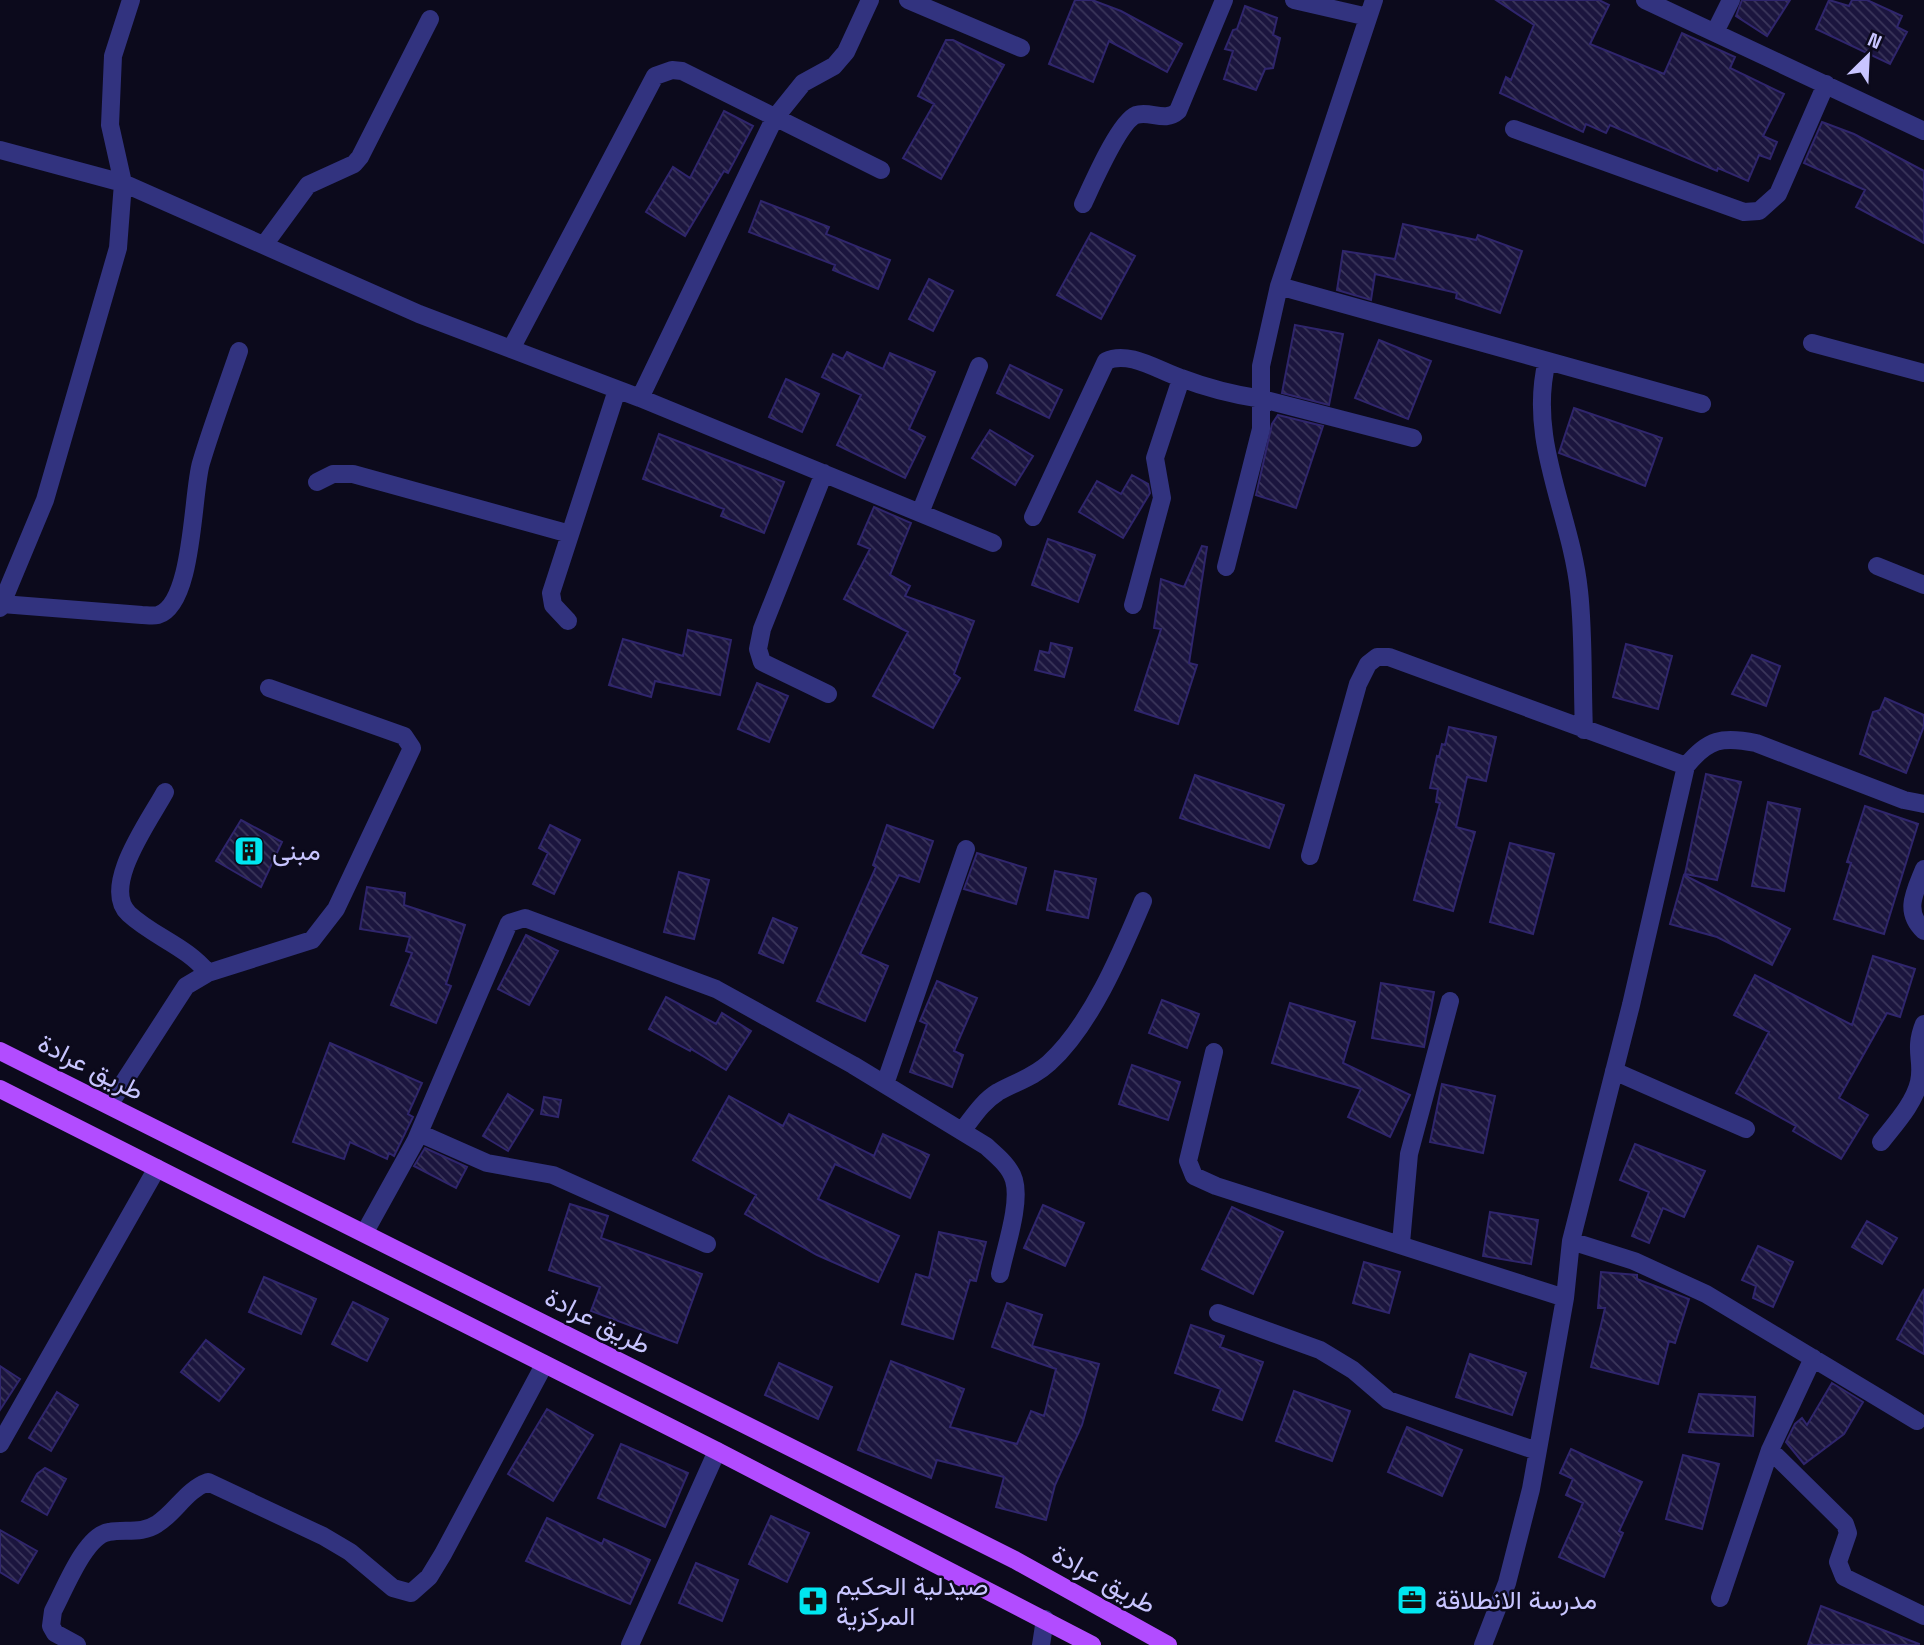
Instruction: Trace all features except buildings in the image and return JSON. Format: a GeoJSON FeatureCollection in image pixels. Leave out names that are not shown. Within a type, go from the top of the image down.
{"type":"FeatureCollection","features":[{"type":"Feature","properties":{"kind":"main road","name":"طريق عرادة"},"geometry":{"type":"LineString","coordinates":[[0,1051],[1015,1560],[1168,1645]]}},
{"type":"Feature","properties":{"kind":"main road"},"geometry":{"type":"LineString","coordinates":[[0,1089],[717,1451],[1092,1645]]}},
{"type":"Feature","properties":{"kind":"street"},"geometry":{"type":"LineString","coordinates":[[131,0],[113,56],[110,125],[123,183],[118,248],[45,500],[1,606],[142,615],[158,615],[167,609],[178,588],[190,547],[200,465],[239,351]]}},
{"type":"Feature","properties":{"kind":"street"},"geometry":{"type":"LineString","coordinates":[[640,398],[774,119],[803,83],[834,66],[846,52],[870,0]]}},
{"type":"Feature","properties":{"kind":"street"},"geometry":{"type":"LineString","coordinates":[[908,0],[1021,48]]}},
{"type":"Feature","properties":{"kind":"street"},"geometry":{"type":"LineString","coordinates":[[1083,204],[1126,121],[1141,114],[1168,117],[1178,111],[1224,0]]}},
{"type":"Feature","properties":{"kind":"street"},"geometry":{"type":"LineString","coordinates":[[1226,567],[1259,441],[1261,366],[1279,286],[1371,9],[1294,0]]}},
{"type":"Feature","properties":{"kind":"street"},"geometry":{"type":"LineString","coordinates":[[1645,0],[1924,131]]}},
{"type":"Feature","properties":{"kind":"street"},"geometry":{"type":"LineString","coordinates":[[1715,32],[1731,0]]}},
{"type":"Feature","properties":{"kind":"street"},"geometry":{"type":"LineString","coordinates":[[264,245],[309,186],[354,164],[360,157],[430,19]]}},
{"type":"Feature","properties":{"kind":"street"},"geometry":{"type":"LineString","coordinates":[[511,349],[655,76],[672,70],[682,71],[881,170]]}},
{"type":"Feature","properties":{"kind":"street"},"geometry":{"type":"LineString","coordinates":[[1514,129],[1744,212],[1759,211],[1770,204],[1778,194],[1826,84]]}},
{"type":"Feature","properties":{"kind":"street"},"geometry":{"type":"LineString","coordinates":[[0,150],[123,183],[419,314],[640,398],[993,543]]}},
{"type":"Feature","properties":{"kind":"street"},"geometry":{"type":"LineString","coordinates":[[1279,286],[1702,404]]}},
{"type":"Feature","properties":{"kind":"street"},"geometry":{"type":"LineString","coordinates":[[1812,343],[1924,373]]}},
{"type":"Feature","properties":{"kind":"street"},"geometry":{"type":"LineString","coordinates":[[1033,517],[1106,361],[1127,359],[1181,379],[1242,396],[1413,438]]}},
{"type":"Feature","properties":{"kind":"street"},"geometry":{"type":"LineString","coordinates":[[1547,361],[1542,380],[1543,445],[1566,523],[1579,591],[1584,730]]}},
{"type":"Feature","properties":{"kind":"street"},"geometry":{"type":"LineString","coordinates":[[920,513],[979,366]]}},
{"type":"Feature","properties":{"kind":"street"},"geometry":{"type":"LineString","coordinates":[[1133,605],[1162,498],[1155,458],[1181,379]]}},
{"type":"Feature","properties":{"kind":"street"},"geometry":{"type":"LineString","coordinates":[[568,621],[553,605],[551,593],[617,390]]}},
{"type":"Feature","properties":{"kind":"street"},"geometry":{"type":"LineString","coordinates":[[824,473],[762,629],[758,649],[762,662],[828,694]]}},
{"type":"Feature","properties":{"kind":"street"},"geometry":{"type":"LineString","coordinates":[[317,482],[333,474],[353,474],[570,534]]}},
{"type":"Feature","properties":{"kind":"street"},"geometry":{"type":"LineString","coordinates":[[1877,566],[1924,585]]}},
{"type":"Feature","properties":{"kind":"street"},"geometry":{"type":"LineString","coordinates":[[1310,856],[1358,684],[1367,664],[1377,657],[1389,657],[1686,766]]}},
{"type":"Feature","properties":{"kind":"street"},"geometry":{"type":"LineString","coordinates":[[109,1105],[186,986],[208,973],[303,944],[321,932],[335,909],[412,748],[404,736],[269,688]]}},
{"type":"Feature","properties":{"kind":"street"},"geometry":{"type":"LineString","coordinates":[[1483,1645],[1507,1583],[1537,1451],[1565,1298],[1571,1241],[1686,766],[1710,742],[1735,739],[1756,743],[1904,800],[1924,804]]}},
{"type":"Feature","properties":{"kind":"street"},"geometry":{"type":"LineString","coordinates":[[165,792],[124,867],[119,886],[120,901],[129,914],[194,957],[208,973]]}},
{"type":"Feature","properties":{"kind":"street"},"geometry":{"type":"LineString","coordinates":[[885,1084],[966,849]]}},
{"type":"Feature","properties":{"kind":"street"},"geometry":{"type":"LineString","coordinates":[[1924,869],[1911,906],[1917,925],[1924,931]]}},
{"type":"Feature","properties":{"kind":"street"},"geometry":{"type":"LineString","coordinates":[[962,1131],[982,1104],[999,1092],[1027,1080],[1064,1049],[1117,962],[1143,901]]}},
{"type":"Feature","properties":{"kind":"street"},"geometry":{"type":"LineString","coordinates":[[365,1232],[419,1133],[505,930],[516,918],[535,921],[574,939],[716,989],[885,1084],[986,1146],[1005,1163],[1014,1179],[1016,1200],[1000,1274]]}},
{"type":"Feature","properties":{"kind":"street"},"geometry":{"type":"LineString","coordinates":[[1401,1243],[1409,1154],[1450,1002]]}},
{"type":"Feature","properties":{"kind":"street"},"geometry":{"type":"LineString","coordinates":[[1881,1142],[1916,1093],[1920,1081],[1918,1039],[1924,1024]]}},
{"type":"Feature","properties":{"kind":"street"},"geometry":{"type":"LineString","coordinates":[[1214,1052],[1188,1161],[1194,1175],[1216,1186],[1401,1243],[1565,1298]]}},
{"type":"Feature","properties":{"kind":"street"},"geometry":{"type":"LineString","coordinates":[[1614,1071],[1745,1129]]}},
{"type":"Feature","properties":{"kind":"street"},"geometry":{"type":"LineString","coordinates":[[419,1133],[480,1161],[553,1175],[706,1244]]}},
{"type":"Feature","properties":{"kind":"street"},"geometry":{"type":"LineString","coordinates":[[0,1444],[157,1168]]}},
{"type":"Feature","properties":{"kind":"street"},"geometry":{"type":"LineString","coordinates":[[1571,1241],[1633,1261],[1706,1294],[1917,1421]]}},
{"type":"Feature","properties":{"kind":"street"},"geometry":{"type":"LineString","coordinates":[[1218,1313],[1320,1350],[1353,1370],[1388,1400],[1537,1451]]}},
{"type":"Feature","properties":{"kind":"street"},"geometry":{"type":"LineString","coordinates":[[1720,1598],[1770,1450],[1813,1359]]}},
{"type":"Feature","properties":{"kind":"street"},"geometry":{"type":"LineString","coordinates":[[77,1645],[55,1633],[53,1611],[92,1541],[107,1532],[145,1529],[158,1524],[192,1491],[208,1482],[323,1536],[359,1558],[393,1588],[411,1593],[429,1577],[443,1555],[544,1365]]}},
{"type":"Feature","properties":{"kind":"street"},"geometry":{"type":"LineString","coordinates":[[1770,1450],[1845,1524],[1848,1533],[1838,1562],[1844,1577],[1924,1616]]}},
{"type":"Feature","properties":{"kind":"street"},"geometry":{"type":"LineString","coordinates":[[630,1645],[717,1451]]}},
{"type":"Feature","properties":{"kind":"street"},"geometry":{"type":"LineString","coordinates":[[1041,1645],[1045,1619]]}},
{"type":"Feature","properties":{"kind":"place","name":"مبنى"},"geometry":{"type":"Point","coordinates":[249,851]}},
{"type":"Feature","properties":{"kind":"place","name":"مدرسة الانطلاقة"},"geometry":{"type":"Point","coordinates":[1412,1600]}},
{"type":"Feature","properties":{"kind":"place","name":"صيدلية الحكيم المركزية"},"geometry":{"type":"Point","coordinates":[813,1601]}}]}
